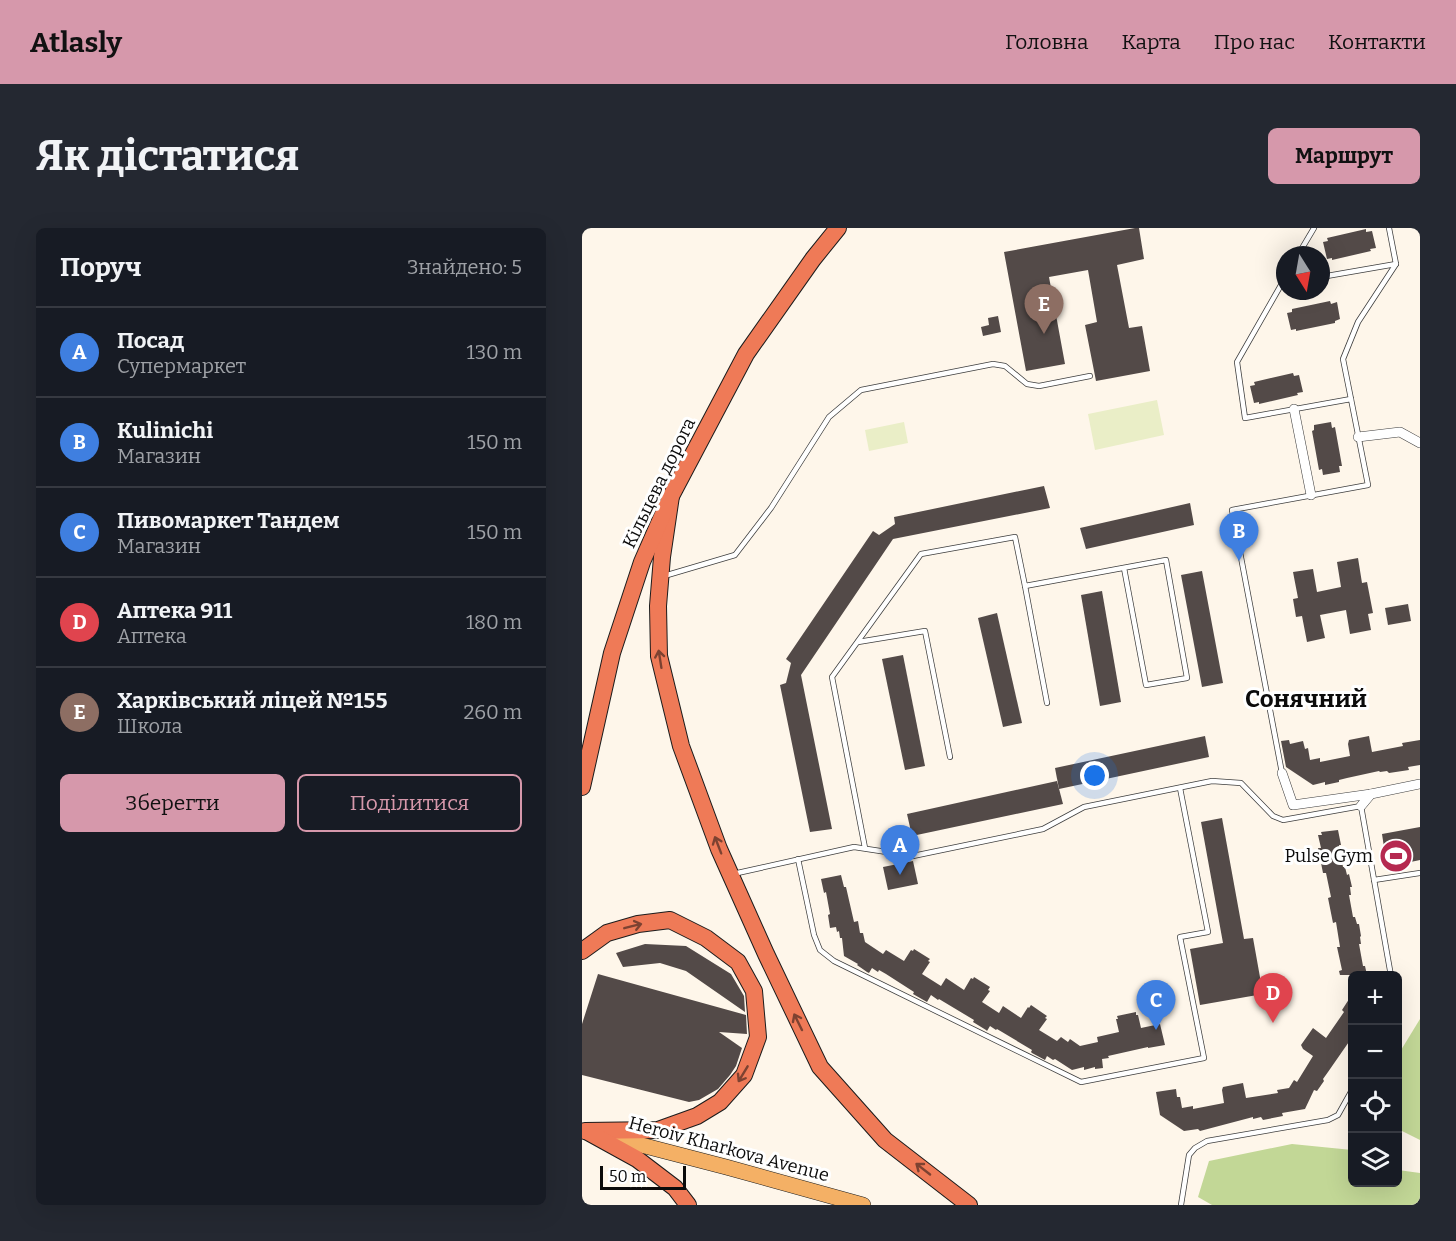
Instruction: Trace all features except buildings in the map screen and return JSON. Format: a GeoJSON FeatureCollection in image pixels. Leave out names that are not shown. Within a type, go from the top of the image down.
{"type":"FeatureCollection","features":[{"type":"Feature","properties":{"kind":"highway","name":"Кільцева дорога"},"geometry":{"type":"LineString","coordinates":[[582,787],[587,744],[612,653],[642,562],[671,496],[746,354],[813,259],[838,228]]}},
{"type":"Feature","properties":{"kind":"highway"},"geometry":{"type":"LineString","coordinates":[[671,496],[657,606],[659,656],[681,746],[719,849],[820,1067],[885,1140],[969,1205]]}},
{"type":"Feature","properties":{"kind":"highway"},"geometry":{"type":"LineString","coordinates":[[582,951],[607,933],[638,924],[670,920],[706,938],[738,962],[754,991],[758,1037],[744,1076],[720,1102],[697,1116],[658,1130],[584,1130]]}},
{"type":"Feature","properties":{"kind":"highway"},"geometry":{"type":"LineString","coordinates":[[584,1130],[637,1159],[675,1188],[687,1205]]}},
{"type":"Feature","properties":{"kind":"main road","name":"Heroiv Kharkova Avenue"},"geometry":{"type":"LineString","coordinates":[[584,1130],[862,1205]]}},
{"type":"Feature","properties":{"kind":"street"},"geometry":{"type":"LineString","coordinates":[[1294,409],[1311,495]]}},
{"type":"Feature","properties":{"kind":"street"},"geometry":{"type":"LineString","coordinates":[[1358,437],[1400,432],[1420,443]]}},
{"type":"Feature","properties":{"kind":"street"},"geometry":{"type":"LineString","coordinates":[[1282,773],[1293,805],[1371,794],[1420,784]]}},
{"type":"Feature","properties":{"kind":"street"},"geometry":{"type":"LineString","coordinates":[[1361,806],[1371,794]]}},
{"type":"Feature","properties":{"kind":"lane"},"geometry":{"type":"LineString","coordinates":[[1303,246],[1314,228]]}},
{"type":"Feature","properties":{"kind":"lane"},"geometry":{"type":"LineString","coordinates":[[1282,773],[1232,510],[1368,485],[1343,359],[1358,322],[1396,264],[1389,228]]}},
{"type":"Feature","properties":{"kind":"lane"},"geometry":{"type":"LineString","coordinates":[[1330,275],[1396,264]]}},
{"type":"Feature","properties":{"kind":"lane"},"geometry":{"type":"LineString","coordinates":[[1276,296],[1237,362],[1245,418],[1351,399]]}},
{"type":"Feature","properties":{"kind":"lane"},"geometry":{"type":"LineString","coordinates":[[660,577],[735,555],[771,508],[829,417],[861,390],[993,364],[1005,366],[1027,384],[1039,386],[1090,376]]}},
{"type":"Feature","properties":{"kind":"lane"},"geometry":{"type":"LineString","coordinates":[[865,848],[832,677],[921,554],[1015,537],[1047,703]]}},
{"type":"Feature","properties":{"kind":"lane"},"geometry":{"type":"LineString","coordinates":[[1025,586],[1166,560],[1187,678],[1146,686],[1124,568]]}},
{"type":"Feature","properties":{"kind":"lane"},"geometry":{"type":"LineString","coordinates":[[858,642],[925,631],[950,757]]}},
{"type":"Feature","properties":{"kind":"lane"},"geometry":{"type":"LineString","coordinates":[[730,875],[854,847],[913,856],[1042,830],[1084,807],[1212,781],[1241,783],[1273,816],[1283,820],[1361,806],[1390,971]]}},
{"type":"Feature","properties":{"kind":"lane"},"geometry":{"type":"LineString","coordinates":[[798,859],[814,935],[820,950],[834,961],[1081,1082],[1203,1058],[1180,937],[1208,932],[1180,788]]}},
{"type":"Feature","properties":{"kind":"lane"},"geometry":{"type":"LineString","coordinates":[[1374,880],[1420,873]]}},
{"type":"Feature","properties":{"kind":"lane"},"geometry":{"type":"LineString","coordinates":[[1181,1205],[1189,1155],[1207,1140],[1328,1120],[1338,1115],[1348,1098]]}},
{"type":"Feature","properties":{"kind":"green space"},"geometry":{"type":"Polygon","coordinates":[[[1157,400],[1164,435],[1095,450],[1088,414],[1157,400]]]}},
{"type":"Feature","properties":{"kind":"green space"},"geometry":{"type":"Polygon","coordinates":[[[904,422],[908,443],[869,451],[865,430],[904,422]]]}},
{"type":"Feature","properties":{"kind":"green space"},"geometry":{"type":"Polygon","coordinates":[[[1420,1019],[1420,1140],[1402,1131],[1402,1048],[1420,1019]]]}},
{"type":"Feature","properties":{"kind":"green space"},"geometry":{"type":"Polygon","coordinates":[[[1292,1144],[1348,1150],[1348,1187],[1402,1187],[1402,1171],[1420,1173],[1420,1205],[1212,1205],[1198,1197],[1209,1161],[1292,1144]]]}},
{"type":"Feature","properties":{"kind":"place","name":"Харківський ліцей №155"},"geometry":{"type":"Point","coordinates":[1044,334]}},
{"type":"Feature","properties":{"kind":"place","name":"Kulinichi"},"geometry":{"type":"Point","coordinates":[1239,561]}},
{"type":"Feature","properties":{"kind":"place","name":"Pulse Gym"},"geometry":{"type":"Point","coordinates":[1396,856]}},
{"type":"Feature","properties":{"kind":"place","name":"Посад"},"geometry":{"type":"Point","coordinates":[900,875]}},
{"type":"Feature","properties":{"kind":"place","name":"Аптека 911"},"geometry":{"type":"Point","coordinates":[1273,1023]}},
{"type":"Feature","properties":{"kind":"place","name":"Пивомаркет Тандем"},"geometry":{"type":"Point","coordinates":[1156,1030]}},
{"type":"Feature","properties":{"kind":"district","name":"Сонячний"},"geometry":{"type":"Point","coordinates":[1306,699]}}]}
